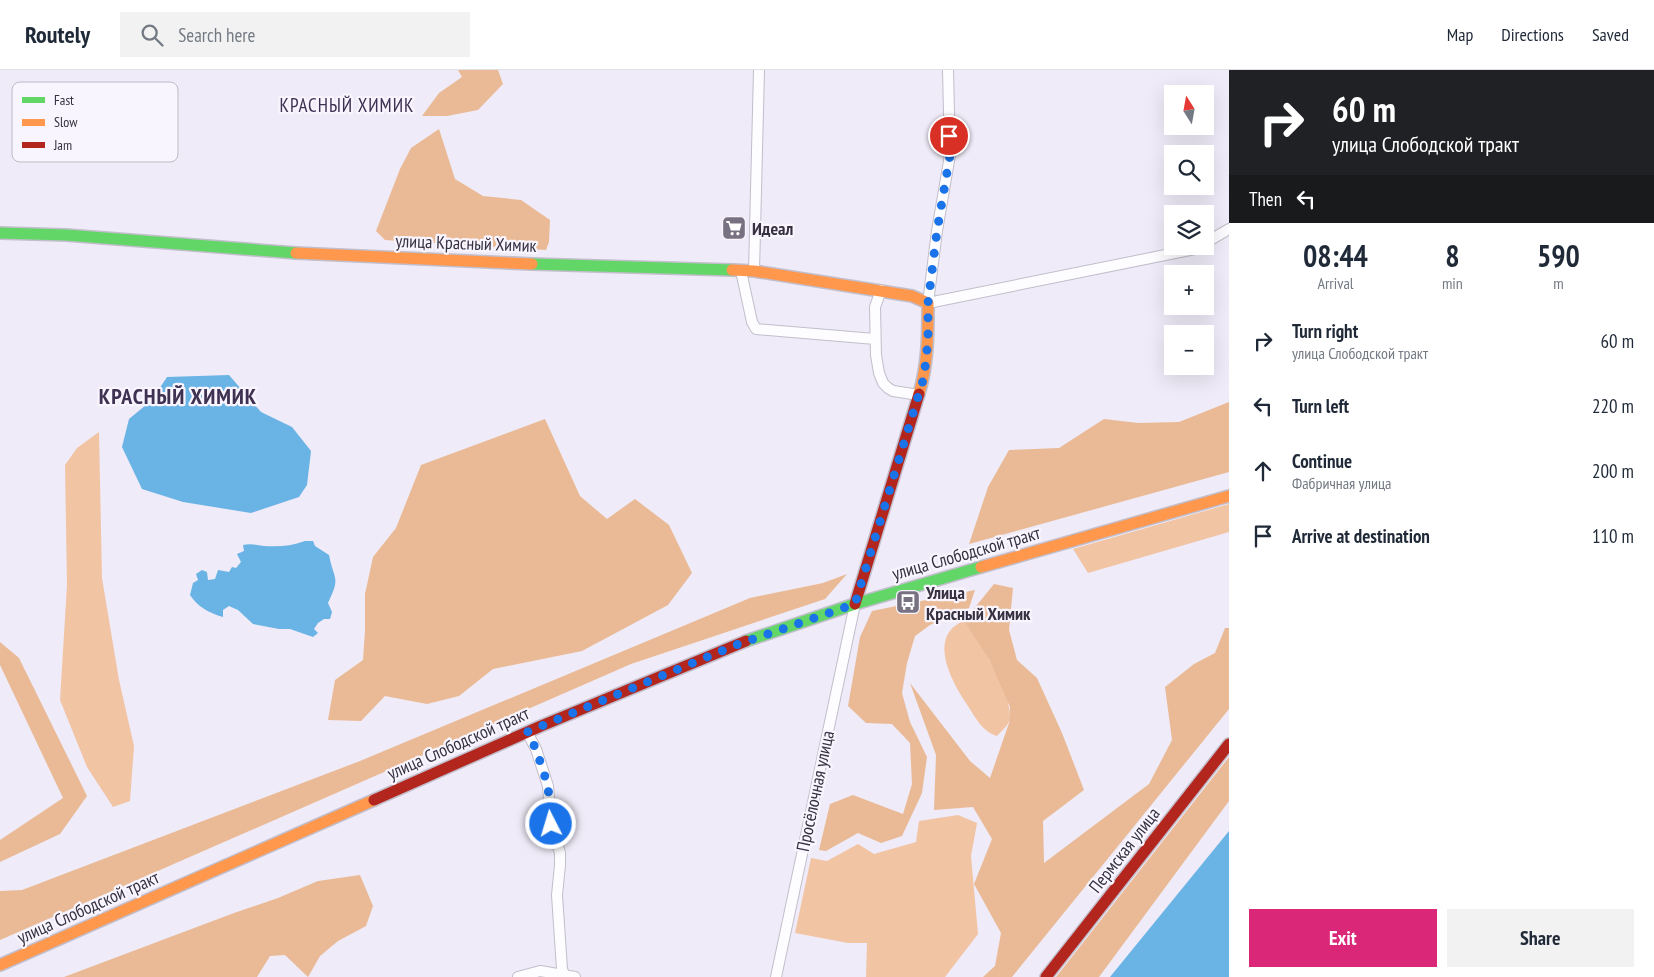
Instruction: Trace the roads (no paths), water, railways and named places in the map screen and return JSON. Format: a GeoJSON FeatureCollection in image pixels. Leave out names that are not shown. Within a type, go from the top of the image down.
{"type":"FeatureCollection","features":[{"type":"Feature","properties":{"kind":"street"},"geometry":{"type":"LineString","coordinates":[[754,271],[759,70]]}},
{"type":"Feature","properties":{"kind":"street"},"geometry":{"type":"LineString","coordinates":[[855,604],[924,377],[928,341],[928,303],[937,231],[950,155],[948,70]]}},
{"type":"Feature","properties":{"kind":"street"},"geometry":{"type":"LineString","coordinates":[[1214,238],[1229,229]]}},
{"type":"Feature","properties":{"kind":"street","name":"улица Красный Химик"},"geometry":{"type":"LineString","coordinates":[[0,233],[66,235],[258,251],[480,262],[754,271],[881,290],[912,296],[928,303]]}},
{"type":"Feature","properties":{"kind":"street"},"geometry":{"type":"LineString","coordinates":[[928,303],[1165,255]]}},
{"type":"Feature","properties":{"kind":"street"},"geometry":{"type":"LineString","coordinates":[[741,271],[755,328],[759,330],[876,339]]}},
{"type":"Feature","properties":{"kind":"street"},"geometry":{"type":"LineString","coordinates":[[881,290],[874,307],[879,373],[883,383],[893,391],[919,395]]}},
{"type":"Feature","properties":{"kind":"street","name":"улица Слободской тракт"},"geometry":{"type":"LineString","coordinates":[[0,965],[527,732],[736,645],[855,604],[1229,496]]}},
{"type":"Feature","properties":{"kind":"street","name":"Просёлочная улица"},"geometry":{"type":"LineString","coordinates":[[776,977],[855,604]]}},
{"type":"Feature","properties":{"kind":"street"},"geometry":{"type":"LineString","coordinates":[[527,732],[536,749],[548,786],[551,824],[560,853],[557,895],[562,969],[564,974]]}},
{"type":"Feature","properties":{"kind":"street","name":"Пермская улица"},"geometry":{"type":"LineString","coordinates":[[1046,977],[1229,744]]}},
{"type":"Feature","properties":{"kind":"street"},"geometry":{"type":"LineString","coordinates":[[518,977],[540,971],[575,977]]}},
{"type":"Feature","properties":{"kind":"water"},"geometry":{"type":"Polygon","coordinates":[[[229,375],[261,412],[292,427],[311,451],[307,485],[299,497],[251,513],[183,502],[142,489],[122,447],[129,419],[152,400],[167,377],[229,375]]]}},
{"type":"Feature","properties":{"kind":"water"},"geometry":{"type":"Polygon","coordinates":[[[313,541],[315,546],[329,555],[335,579],[334,588],[328,603],[332,612],[330,619],[324,619],[318,623],[314,629],[318,633],[313,637],[290,629],[253,624],[238,610],[229,606],[223,610],[223,617],[200,606],[190,595],[193,583],[198,580],[196,574],[202,570],[207,572],[208,580],[215,579],[218,570],[229,572],[232,567],[236,568],[241,562],[237,554],[244,551],[243,545],[280,546],[313,541]]]}},
{"type":"Feature","properties":{"kind":"water"},"geometry":{"type":"Polygon","coordinates":[[[1229,831],[1229,977],[1110,977],[1229,831]]]}},
{"type":"Feature","properties":{"kind":"place","name":"Идеал"},"geometry":{"type":"Point","coordinates":[734,228]}},
{"type":"Feature","properties":{"kind":"place","name":"Улица Красный Химик"},"geometry":{"type":"Point","coordinates":[908,602]}},
{"type":"Feature","properties":{"kind":"district","name":"КРАСНЫЙ ХИМИК"},"geometry":{"type":"Point","coordinates":[347,105]}},
{"type":"Feature","properties":{"kind":"district","name":"КРАСНЫЙ ХИМИК"},"geometry":{"type":"Point","coordinates":[178,396]}}]}
